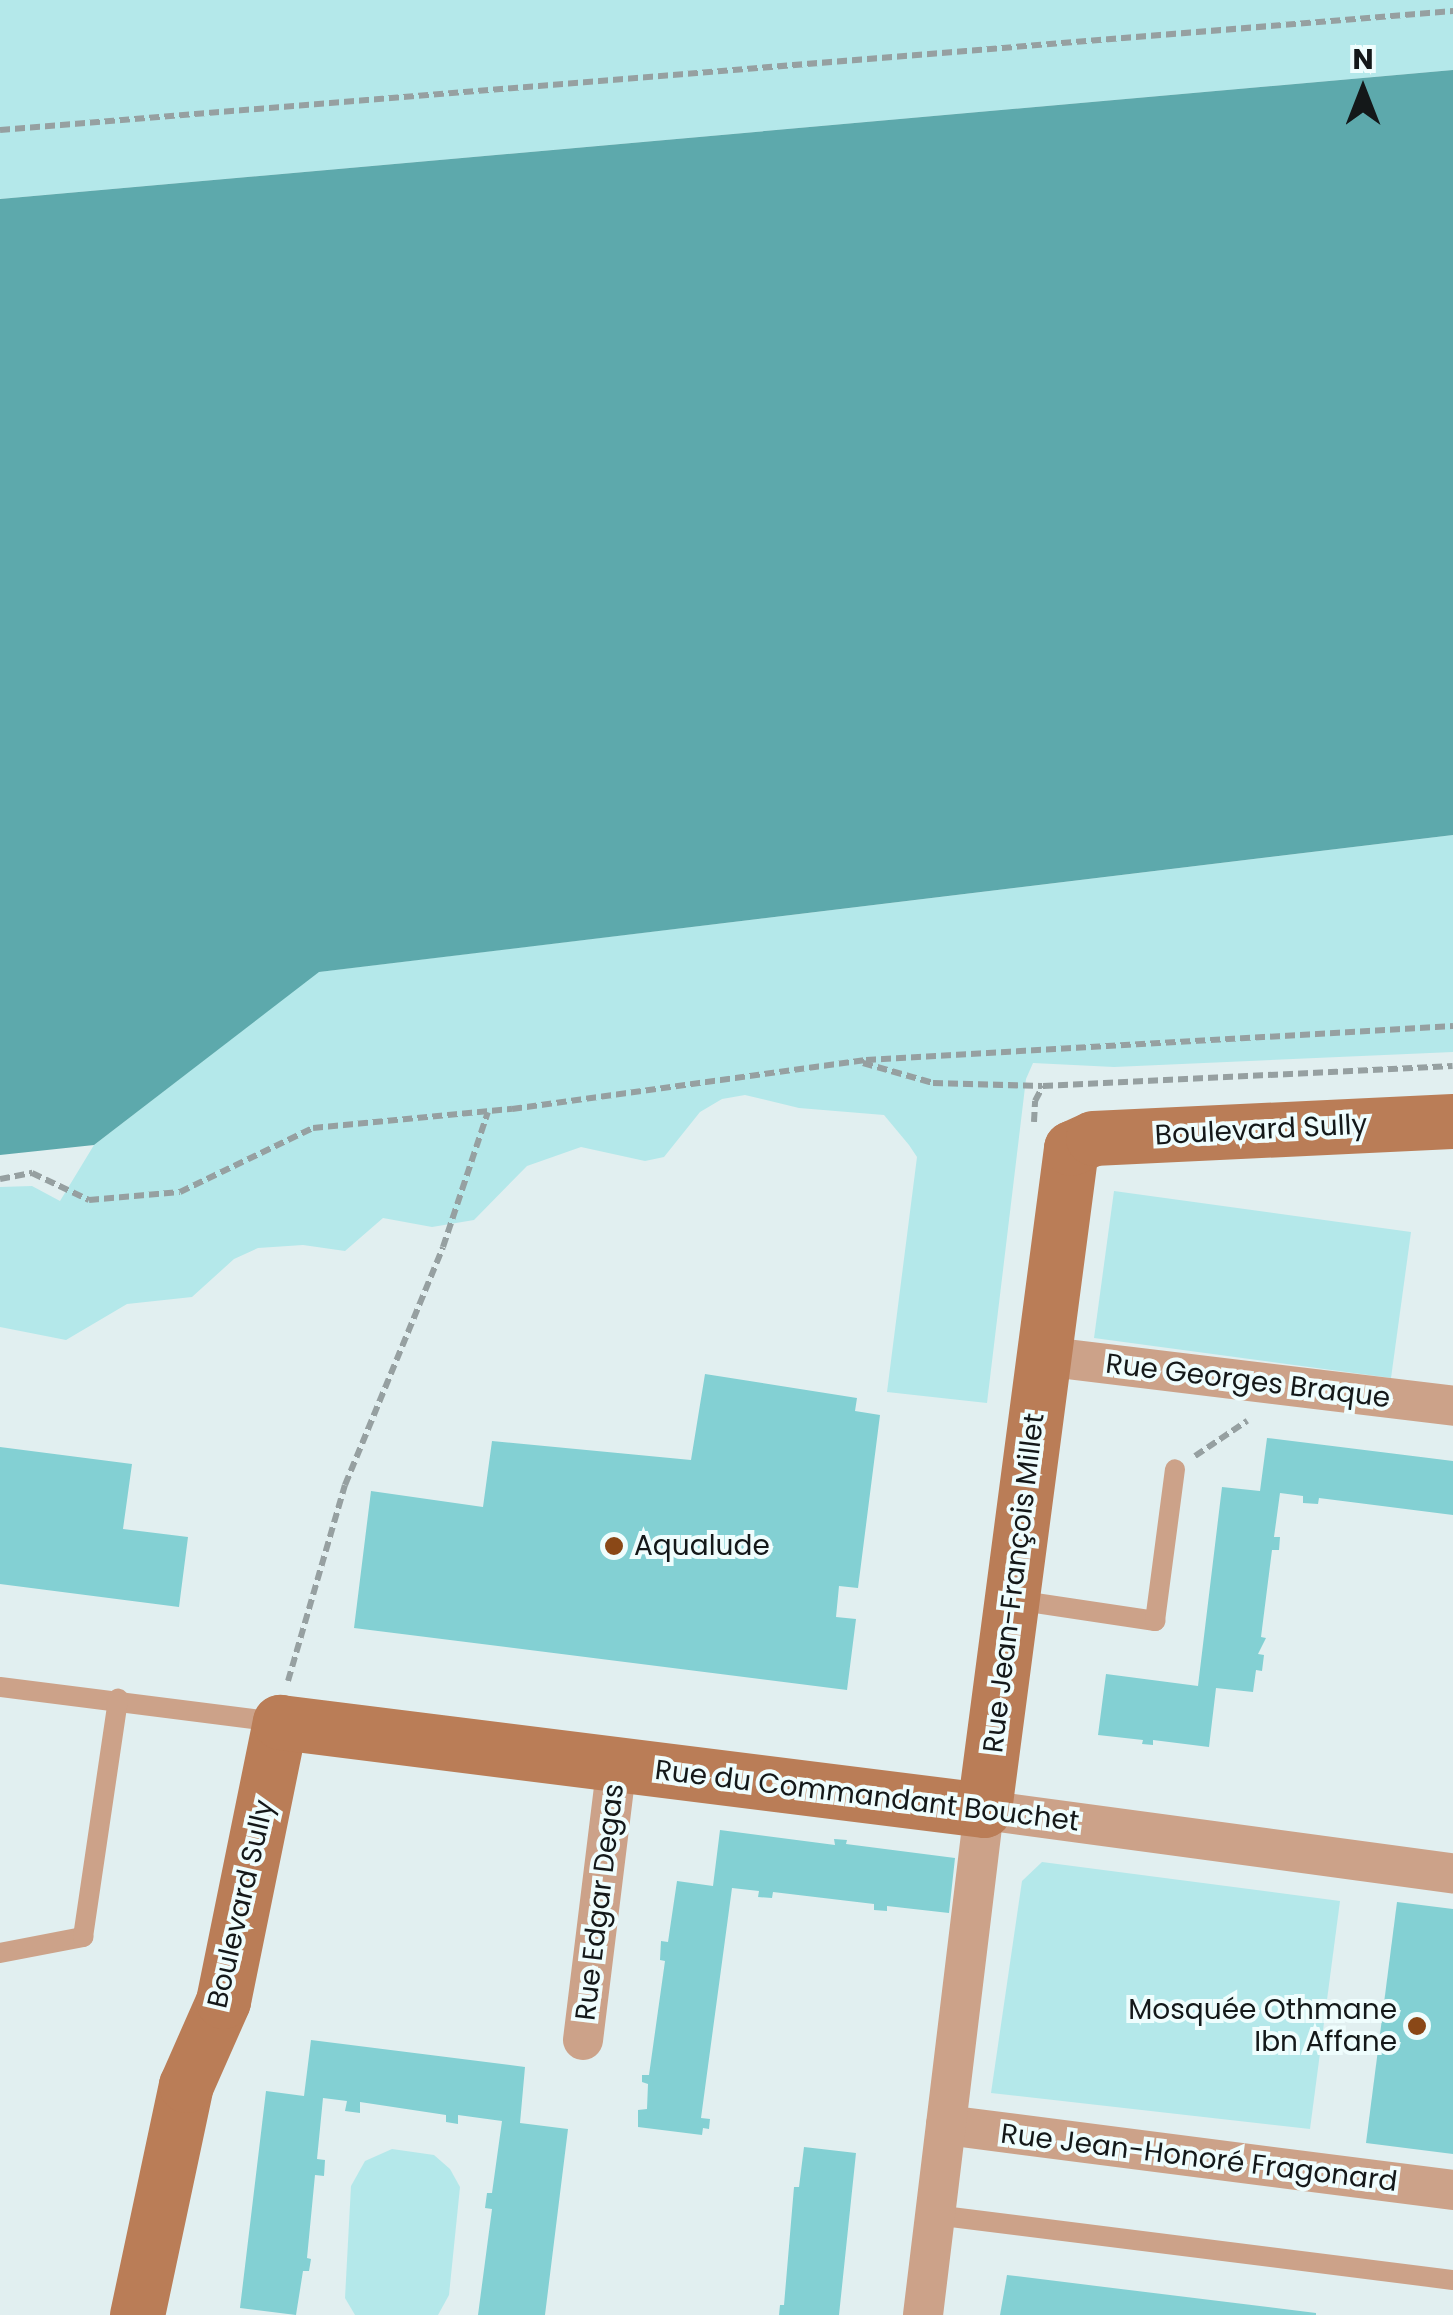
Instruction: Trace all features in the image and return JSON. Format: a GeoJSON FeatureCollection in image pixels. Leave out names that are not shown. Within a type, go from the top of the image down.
{"type":"FeatureCollection","features":[{"type":"Feature","properties":{"kind":"street","name":"Boulevard Sully"},"geometry":{"type":"LineString","coordinates":[[1072,1148],[1092,1138],[1453,1121]]}},
{"type":"Feature","properties":{"kind":"street","name":"Rue Jean-François Millet"},"geometry":{"type":"LineString","coordinates":[[923,2315],[984,1810],[1072,1148]]}},
{"type":"Feature","properties":{"kind":"street","name":"Rue Georges Braque"},"geometry":{"type":"LineString","coordinates":[[1042,1356],[1453,1406]]}},
{"type":"Feature","properties":{"kind":"street","name":"Rue du Commandant Bouchet"},"geometry":{"type":"LineString","coordinates":[[280,1722],[1453,1873]]}},
{"type":"Feature","properties":{"kind":"street","name":"Boulevard Sully"},"geometry":{"type":"LineString","coordinates":[[137,2315],[186,2085],[223,2002],[280,1722]]}},
{"type":"Feature","properties":{"kind":"street","name":"Rue Edgar Degas"},"geometry":{"type":"LineString","coordinates":[[583,2040],[617,1764]]}},
{"type":"Feature","properties":{"kind":"street","name":"Rue Jean-Honoré Fragonard"},"geometry":{"type":"LineString","coordinates":[[946,2126],[1453,2190]]}},
{"type":"Feature","properties":{"kind":"lane"},"geometry":{"type":"LineString","coordinates":[[1013,1600],[1155,1621],[1175,1469]]}},
{"type":"Feature","properties":{"kind":"lane"},"geometry":{"type":"LineString","coordinates":[[0,1688],[118,1699],[152,1708],[280,1722]]}},
{"type":"Feature","properties":{"kind":"lane"},"geometry":{"type":"LineString","coordinates":[[0,1953],[82,1938],[118,1699]]}},
{"type":"Feature","properties":{"kind":"lane"},"geometry":{"type":"LineString","coordinates":[[935,2215],[1453,2280]]}},
{"type":"Feature","properties":{"kind":"path"},"geometry":{"type":"LineString","coordinates":[[0,130],[1453,11]]}},
{"type":"Feature","properties":{"kind":"path"},"geometry":{"type":"LineString","coordinates":[[0,1179],[32,1173],[89,1200],[180,1192],[313,1128],[488,1112],[859,1062],[1453,1026]]}},
{"type":"Feature","properties":{"kind":"path"},"geometry":{"type":"LineString","coordinates":[[859,1062],[933,1083],[1043,1086]]}},
{"type":"Feature","properties":{"kind":"path"},"geometry":{"type":"LineString","coordinates":[[280,1722],[345,1485],[442,1247],[488,1112]]}},
{"type":"Feature","properties":{"kind":"path"},"geometry":{"type":"LineString","coordinates":[[1175,1469],[1298,1387]]}},
{"type":"Feature","properties":{"kind":"shaded area"},"geometry":{"type":"Polygon","coordinates":[[[0,0],[1453,0],[1453,70],[0,199],[0,0]]]}},
{"type":"Feature","properties":{"kind":"shaded area"},"geometry":{"type":"Polygon","coordinates":[[[1453,70],[1453,835],[319,972],[94,1145],[0,1155],[0,199],[1453,70]]]}},
{"type":"Feature","properties":{"kind":"shaded area"},"geometry":{"type":"Polygon","coordinates":[[[1453,835],[1453,1052],[1114,1067],[1033,1063],[1026,1079],[987,1403],[887,1392],[917,1157],[909,1145],[884,1115],[799,1108],[745,1095],[722,1099],[700,1112],[664,1157],[645,1161],[581,1147],[527,1166],[474,1220],[432,1227],[383,1218],[345,1251],[303,1245],[258,1248],[234,1259],[192,1297],[127,1304],[66,1340],[0,1327],[0,1187],[32,1186],[60,1201],[94,1145],[318,972],[1453,835]]]}},
{"type":"Feature","properties":{"kind":"shaded area"},"geometry":{"type":"Polygon","coordinates":[[[1114,1191],[1411,1232],[1391,1378],[1094,1338],[1114,1191]]]}},
{"type":"Feature","properties":{"kind":"shaded area"},"geometry":{"type":"Polygon","coordinates":[[[1042,1862],[1340,1901],[1310,2129],[991,2093],[1022,1881],[1042,1862]]]}},
{"type":"Feature","properties":{"kind":"shaded area"},"geometry":{"type":"Polygon","coordinates":[[[392,2149],[434,2155],[450,2169],[460,2187],[449,2295],[438,2315],[355,2315],[345,2298],[351,2186],[365,2161],[392,2149]]]}},
{"type":"Feature","properties":{"kind":"building","name":"Aqualude"},"geometry":{"type":"Polygon","coordinates":[[[705,1374],[857,1398],[855,1411],[880,1415],[858,1588],[839,1586],[836,1617],[856,1619],[847,1690],[354,1628],[371,1491],[483,1507],[492,1441],[691,1460],[705,1374]]]}},
{"type":"Feature","properties":{"kind":"building"},"geometry":{"type":"Polygon","coordinates":[[[1267,1438],[1453,1461],[1453,1515],[1319,1498],[1318,1504],[1303,1503],[1303,1496],[1280,1493],[1274,1537],[1280,1537],[1279,1550],[1272,1550],[1261,1637],[1266,1638],[1258,1654],[1264,1655],[1262,1671],[1256,1670],[1253,1692],[1216,1688],[1209,1747],[1153,1740],[1153,1745],[1142,1744],[1143,1740],[1098,1735],[1106,1674],[1198,1686],[1222,1487],[1260,1491],[1267,1438]]]}},
{"type":"Feature","properties":{"kind":"building"},"geometry":{"type":"Polygon","coordinates":[[[0,1447],[132,1464],[123,1529],[188,1537],[179,1607],[0,1584],[0,1447]]]}},
{"type":"Feature","properties":{"kind":"building"},"geometry":{"type":"Polygon","coordinates":[[[720,1830],[835,1845],[834,1839],[847,1840],[846,1844],[955,1858],[949,1913],[887,1906],[887,1911],[874,1910],[874,1904],[773,1892],[772,1898],[758,1897],[759,1891],[732,1888],[701,2118],[710,2119],[709,2129],[703,2128],[702,2135],[638,2127],[638,2110],[647,2109],[648,2084],[642,2082],[642,2075],[649,2075],[665,1961],[660,1960],[661,1941],[668,1942],[677,1881],[713,1886],[720,1830]]]}},
{"type":"Feature","properties":{"kind":"building","name":"Mosquée Othmane Ibn Affane"},"geometry":{"type":"Polygon","coordinates":[[[1397,1902],[1453,1909],[1453,2154],[1366,2143],[1397,1902]]]}},
{"type":"Feature","properties":{"kind":"building"},"geometry":{"type":"Polygon","coordinates":[[[311,2040],[525,2067],[520,2123],[568,2129],[545,2315],[478,2315],[492,2209],[485,2208],[487,2193],[492,2193],[502,2121],[458,2115],[458,2124],[446,2122],[446,2115],[360,2102],[360,2113],[345,2111],[347,2101],[323,2098],[317,2159],[325,2160],[324,2176],[315,2175],[307,2258],[311,2259],[309,2271],[303,2271],[296,2315],[240,2308],[266,2091],[304,2096],[311,2040]]]}},
{"type":"Feature","properties":{"kind":"building"},"geometry":{"type":"Polygon","coordinates":[[[804,2147],[856,2153],[839,2315],[779,2315],[780,2305],[784,2305],[794,2187],[799,2187],[804,2147]]]}},
{"type":"Feature","properties":{"kind":"building"},"geometry":{"type":"Polygon","coordinates":[[[1007,2275],[1316,2313],[1316,2315],[1000,2315],[1007,2275]]]}},
{"type":"Feature","properties":{"kind":"place","name":"Aqualude"},"geometry":{"type":"Point","coordinates":[614,1546]}},
{"type":"Feature","properties":{"kind":"place","name":"Mosquée Othmane Ibn Affane"},"geometry":{"type":"Point","coordinates":[1417,2026]}}]}
